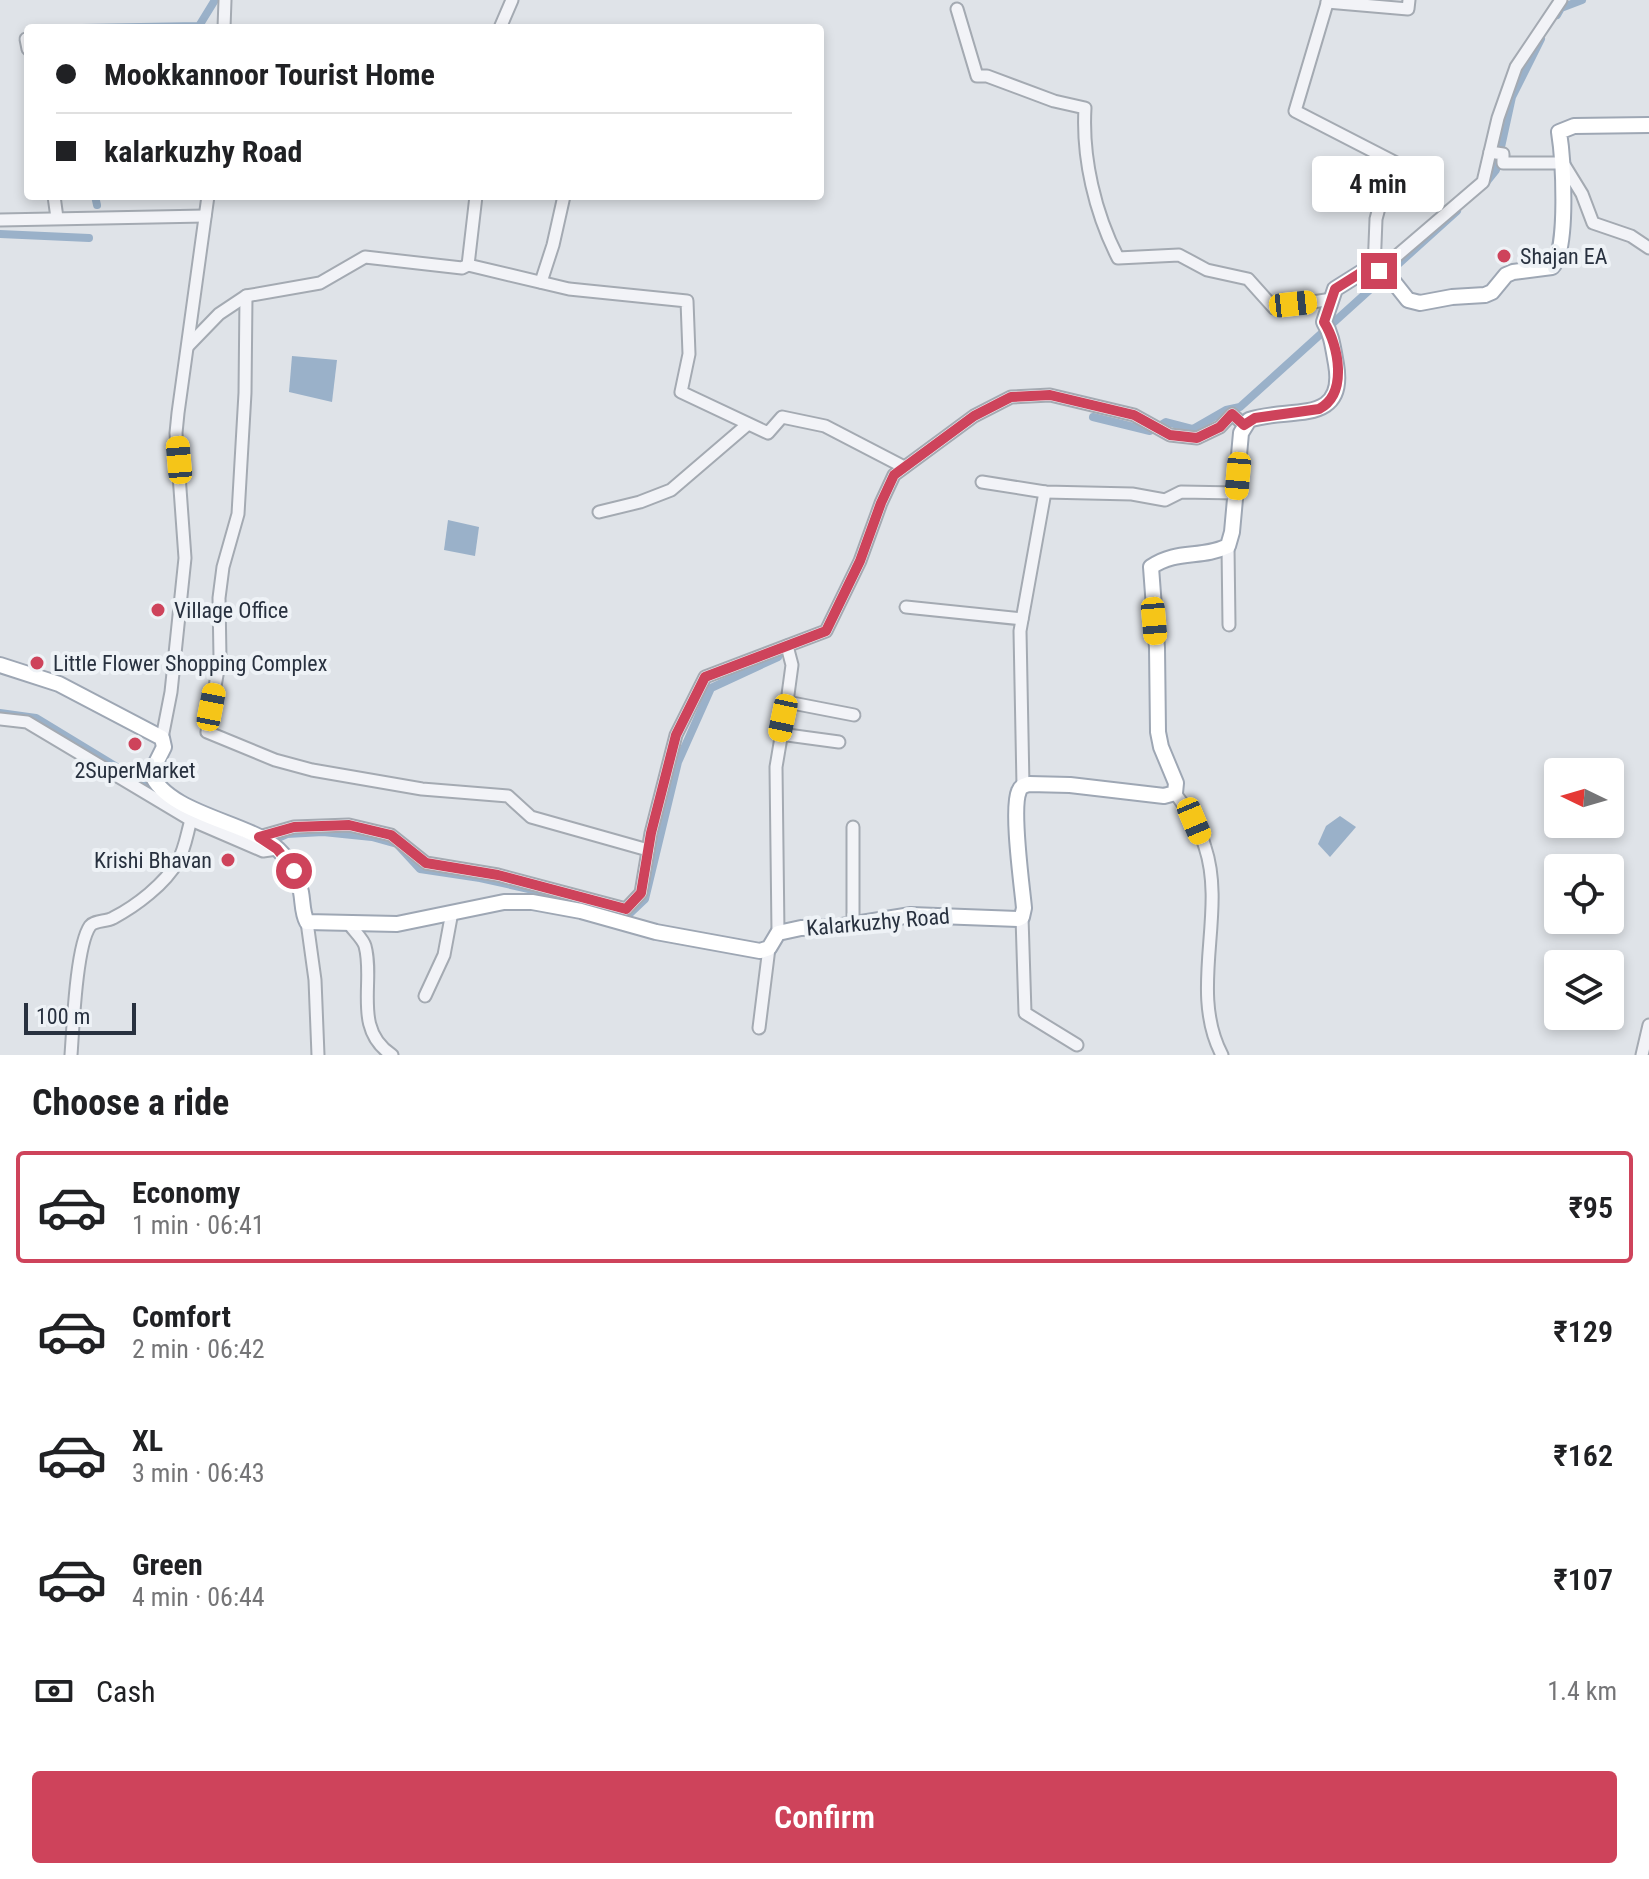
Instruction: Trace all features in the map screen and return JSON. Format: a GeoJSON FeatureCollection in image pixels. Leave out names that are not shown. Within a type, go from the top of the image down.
{"type":"FeatureCollection","features":[{"type":"Feature","properties":{"kind":"main road"},"geometry":{"type":"LineString","coordinates":[[1022,917],[1017,797],[1023,786],[1070,785],[1164,796],[1175,793],[1176,783],[1158,732],[1157,648],[1151,567],[1164,558],[1214,553],[1228,546],[1244,425],[1255,418],[1319,409],[1337,390],[1339,379],[1331,334],[1324,322],[1335,289],[1362,272],[1381,272],[1408,300],[1420,303],[1485,295],[1513,272],[1552,267],[1559,256],[1563,199],[1559,132],[1574,126],[1649,125]]}},
{"type":"Feature","properties":{"kind":"main road"},"geometry":{"type":"LineString","coordinates":[[0,665],[59,684],[162,738],[164,747],[151,773],[163,791],[268,842],[294,871],[307,922],[397,924],[504,902],[532,902],[581,911],[656,932],[760,951],[769,948]]}},
{"type":"Feature","properties":{"kind":"main road","name":"Kalarkuzhy Road"},"geometry":{"type":"LineString","coordinates":[[769,948],[778,933],[911,915],[1014,920],[1022,917]]}},
{"type":"Feature","properties":{"kind":"street"},"geometry":{"type":"LineString","coordinates":[[224,24],[225,0]]}},
{"type":"Feature","properties":{"kind":"street"},"geometry":{"type":"LineString","coordinates":[[502,24],[512,0]]}},
{"type":"Feature","properties":{"kind":"street"},"geometry":{"type":"LineString","coordinates":[[1381,272],[1376,219],[1383,193],[1398,164],[1295,111],[1327,1],[1408,9],[1409,0]]}},
{"type":"Feature","properties":{"kind":"street"},"geometry":{"type":"LineString","coordinates":[[1381,272],[1483,182],[1494,153],[1498,118],[1516,67],[1561,0]]}},
{"type":"Feature","properties":{"kind":"street"},"geometry":{"type":"LineString","coordinates":[[957,9],[977,76],[987,76],[1054,101],[1085,108],[1083,133],[1102,227],[1118,258],[1179,255],[1207,270],[1248,279],[1274,308],[1332,299]]}},
{"type":"Feature","properties":{"kind":"street"},"geometry":{"type":"LineString","coordinates":[[1494,153],[1503,154],[1503,163],[1563,163],[1582,194],[1593,223],[1631,236],[1649,248]]}},
{"type":"Feature","properties":{"kind":"street"},"geometry":{"type":"LineString","coordinates":[[55,200],[57,218]]}},
{"type":"Feature","properties":{"kind":"street"},"geometry":{"type":"LineString","coordinates":[[162,738],[171,692],[185,558],[176,433],[207,200]]}},
{"type":"Feature","properties":{"kind":"street"},"geometry":{"type":"LineString","coordinates":[[468,265],[476,200]]}},
{"type":"Feature","properties":{"kind":"street"},"geometry":{"type":"LineString","coordinates":[[541,282],[563,200]]}},
{"type":"Feature","properties":{"kind":"street"},"geometry":{"type":"LineString","coordinates":[[0,220],[205,216]]}},
{"type":"Feature","properties":{"kind":"street"},"geometry":{"type":"LineString","coordinates":[[188,346],[219,314],[246,296],[320,283],[365,257],[462,268],[468,265],[569,289],[687,301],[689,354],[681,392],[768,433],[782,417],[825,426],[904,467]]}},
{"type":"Feature","properties":{"kind":"street"},"geometry":{"type":"LineString","coordinates":[[246,296],[245,393],[238,514],[223,567],[219,598],[220,658],[207,732],[275,760],[312,770],[422,789],[508,796],[531,817],[648,850]]}},
{"type":"Feature","properties":{"kind":"street"},"geometry":{"type":"LineString","coordinates":[[0,719],[27,722],[191,820],[263,851],[268,842],[294,827],[349,825],[391,835],[426,863],[498,875],[626,909],[641,893],[648,850],[676,735],[705,677],[826,631],[860,561],[894,475],[904,467],[974,416],[1011,397],[1050,395],[1134,415],[1170,435],[1197,438],[1220,427],[1232,414],[1244,425]]}},
{"type":"Feature","properties":{"kind":"street"},"geometry":{"type":"LineString","coordinates":[[599,512],[671,490],[748,424]]}},
{"type":"Feature","properties":{"kind":"street"},"geometry":{"type":"LineString","coordinates":[[982,482],[1045,492],[1132,494],[1165,500],[1181,492],[1237,493]]}},
{"type":"Feature","properties":{"kind":"street"},"geometry":{"type":"LineString","coordinates":[[1023,786],[1020,631],[1045,492]]}},
{"type":"Feature","properties":{"kind":"street"},"geometry":{"type":"LineString","coordinates":[[1228,546],[1229,625]]}},
{"type":"Feature","properties":{"kind":"street"},"geometry":{"type":"LineString","coordinates":[[906,607],[1022,619]]}},
{"type":"Feature","properties":{"kind":"street"},"geometry":{"type":"LineString","coordinates":[[778,933],[776,767],[792,665],[787,646]]}},
{"type":"Feature","properties":{"kind":"street"},"geometry":{"type":"LineString","coordinates":[[787,702],[854,715]]}},
{"type":"Feature","properties":{"kind":"street"},"geometry":{"type":"LineString","coordinates":[[780,734],[839,742]]}},
{"type":"Feature","properties":{"kind":"street"},"geometry":{"type":"LineString","coordinates":[[1175,793],[1194,821],[1209,863],[1209,999],[1211,1024],[1222,1055]]}},
{"type":"Feature","properties":{"kind":"street"},"geometry":{"type":"LineString","coordinates":[[71,1055],[80,960],[89,928],[117,915],[152,890],[172,869],[180,857],[191,820]]}},
{"type":"Feature","properties":{"kind":"street"},"geometry":{"type":"LineString","coordinates":[[853,827],[853,924]]}},
{"type":"Feature","properties":{"kind":"street"},"geometry":{"type":"LineString","coordinates":[[425,996],[448,945],[452,912]]}},
{"type":"Feature","properties":{"kind":"street"},"geometry":{"type":"LineString","coordinates":[[1022,917],[1025,1013],[1077,1045]]}},
{"type":"Feature","properties":{"kind":"street"},"geometry":{"type":"LineString","coordinates":[[307,922],[315,980],[318,1055]]}},
{"type":"Feature","properties":{"kind":"street"},"geometry":{"type":"LineString","coordinates":[[350,925],[365,944],[369,1023],[383,1049],[392,1055]]}},
{"type":"Feature","properties":{"kind":"street"},"geometry":{"type":"LineString","coordinates":[[759,1028],[769,948]]}},
{"type":"Feature","properties":{"kind":"street"},"geometry":{"type":"LineString","coordinates":[[1642,1055],[1649,1025]]}},
{"type":"Feature","properties":{"kind":"water"},"geometry":{"type":"Polygon","coordinates":[[[292,356],[337,360],[332,402],[289,392],[292,356]]]}},
{"type":"Feature","properties":{"kind":"water"},"geometry":{"type":"Polygon","coordinates":[[[448,520],[479,527],[475,556],[444,550],[448,520]]]}},
{"type":"Feature","properties":{"kind":"water"},"geometry":{"type":"Polygon","coordinates":[[[1340,816],[1356,827],[1330,857],[1318,844],[1326,826],[1340,816]]]}},
{"type":"Feature","properties":{"kind":"waterway"},"geometry":{"type":"LineString","coordinates":[[200,24],[215,0]]}},
{"type":"Feature","properties":{"kind":"waterway"},"geometry":{"type":"LineString","coordinates":[[1557,15],[1561,8],[1582,0]]}},
{"type":"Feature","properties":{"kind":"waterway"},"geometry":{"type":"LineString","coordinates":[[1484,185],[1496,170],[1512,97],[1541,39]]}},
{"type":"Feature","properties":{"kind":"waterway"},"geometry":{"type":"LineString","coordinates":[[96,200],[97,205]]}},
{"type":"Feature","properties":{"kind":"waterway"},"geometry":{"type":"LineString","coordinates":[[1161,425],[1166,422],[1193,429],[1226,410],[1240,407],[1457,211]]}},
{"type":"Feature","properties":{"kind":"waterway"},"geometry":{"type":"LineString","coordinates":[[0,234],[89,238]]}},
{"type":"Feature","properties":{"kind":"waterway"},"geometry":{"type":"LineString","coordinates":[[1093,417],[1150,431],[1153,429]]}},
{"type":"Feature","properties":{"kind":"waterway"},"geometry":{"type":"LineString","coordinates":[[571,900],[626,917],[645,899],[678,762],[711,688],[778,657]]}},
{"type":"Feature","properties":{"kind":"waterway"},"geometry":{"type":"LineString","coordinates":[[0,713],[36,718],[158,792]]}},
{"type":"Feature","properties":{"kind":"waterway"},"geometry":{"type":"LineString","coordinates":[[269,842],[287,834],[323,832],[372,837],[397,844],[420,869],[480,878],[551,894]]}},
{"type":"Feature","properties":{"kind":"place","name":"Shajan EA"},"geometry":{"type":"Point","coordinates":[1504,256]}},
{"type":"Feature","properties":{"kind":"place","name":"Village Office"},"geometry":{"type":"Point","coordinates":[158,610]}},
{"type":"Feature","properties":{"kind":"place","name":"Little Flower Shopping Complex"},"geometry":{"type":"Point","coordinates":[37,663]}},
{"type":"Feature","properties":{"kind":"place","name":"2SuperMarket"},"geometry":{"type":"Point","coordinates":[135,744]}},
{"type":"Feature","properties":{"kind":"place","name":"Krishi Bhavan"},"geometry":{"type":"Point","coordinates":[228,860]}},
{"type":"Feature","properties":{"kind":"route"},"geometry":{"type":"LineString","coordinates":[[294,871],[277,849],[259,837],[294,827],[349,825],[391,835],[426,863],[498,875],[626,909],[641,893],[651,833],[676,735],[705,677],[826,631],[860,561],[894,475],[974,416],[1011,397],[1050,395],[1101,406],[1134,415],[1170,435],[1197,438],[1220,427],[1232,414],[1244,425],[1255,418],[1319,409],[1333,398],[1339,379],[1331,334],[1324,322],[1335,289],[1362,272],[1379,271]]}}]}
